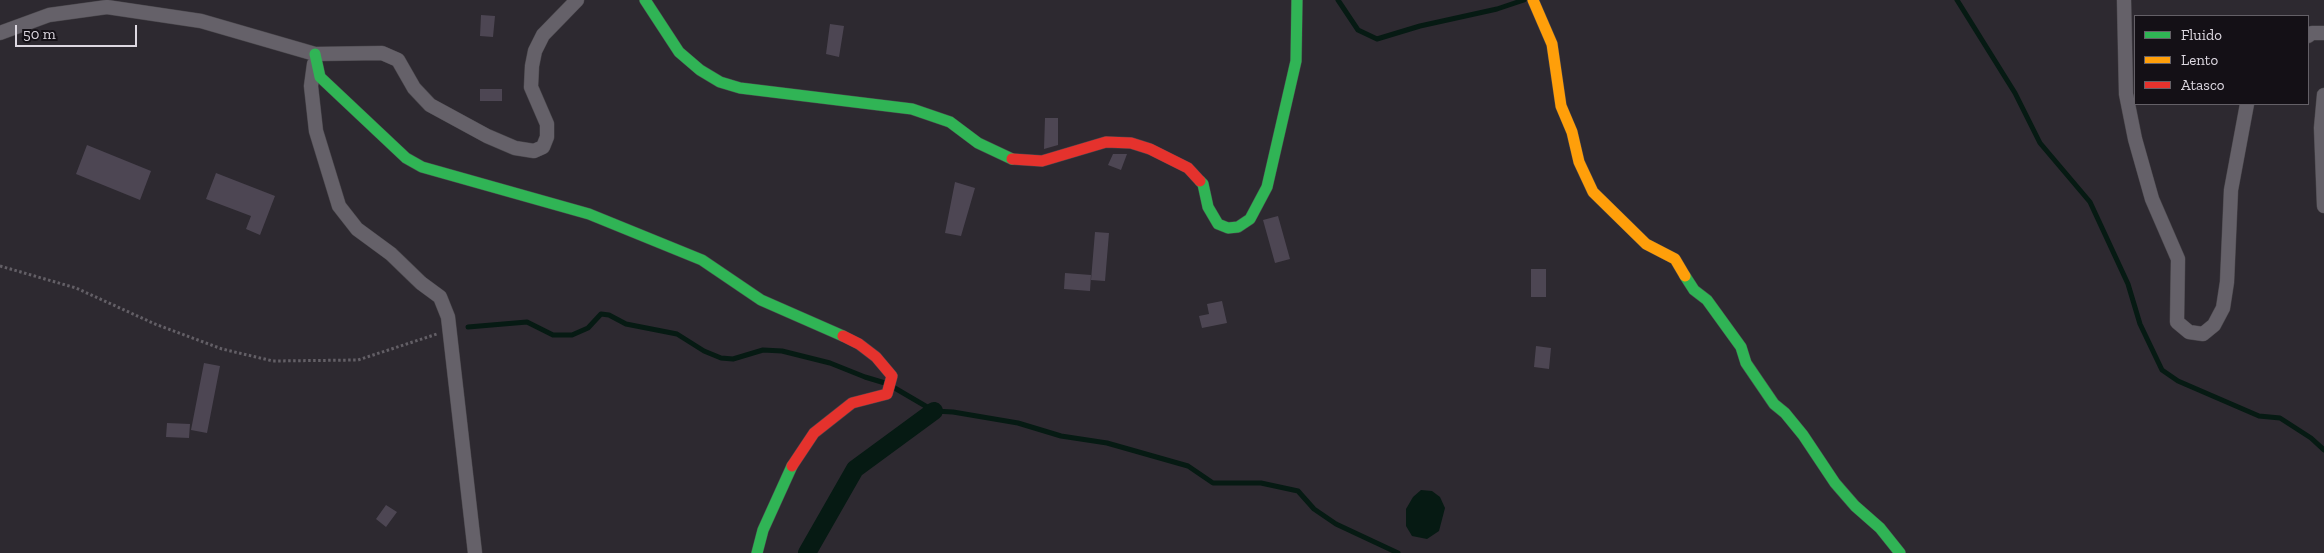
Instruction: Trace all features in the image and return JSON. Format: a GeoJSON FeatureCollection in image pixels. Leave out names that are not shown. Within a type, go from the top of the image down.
{"type":"FeatureCollection","features":[{"type":"Feature","properties":{"kind":"street"},"geometry":{"type":"LineString","coordinates":[[0,33],[49,15],[107,7],[201,21],[315,54],[382,53],[398,60],[414,88],[430,105],[487,136],[515,148],[534,151],[543,147],[547,137],[547,124],[531,87],[535,51],[543,35],[577,0]]}},
{"type":"Feature","properties":{"kind":"street"},"geometry":{"type":"LineString","coordinates":[[645,0],[679,52],[700,70],[720,82],[740,88],[912,109],[950,122],[978,143],[1010,159],[1042,161],[1106,142],[1131,143],[1150,149],[1188,168],[1203,184],[1208,207],[1218,224],[1228,228],[1238,227],[1250,218],[1267,187],[1296,61],[1297,0]]}},
{"type":"Feature","properties":{"kind":"street"},"geometry":{"type":"LineString","coordinates":[[1533,0],[1552,44],[1561,106],[1572,132],[1578,162],[1594,192],[1646,244],[1675,259],[1694,290],[1707,300],[1741,347],[1746,362],[1774,404],[1785,413],[1802,434],[1835,483],[1855,506],[1880,528],[1900,553]]}},
{"type":"Feature","properties":{"kind":"street"},"geometry":{"type":"LineString","coordinates":[[2124,0],[2126,94],[2135,139],[2152,199],[2178,259],[2178,322],[2188,332],[2203,334],[2214,325],[2223,308],[2231,190],[2247,105]]}},
{"type":"Feature","properties":{"kind":"street"},"geometry":{"type":"LineString","coordinates":[[2309,36],[2324,33]]}},
{"type":"Feature","properties":{"kind":"street"},"geometry":{"type":"LineString","coordinates":[[315,54],[311,86],[316,131],[339,206],[358,229],[391,254],[420,283],[440,297],[448,317],[475,553]]}},
{"type":"Feature","properties":{"kind":"street"},"geometry":{"type":"LineString","coordinates":[[315,54],[320,77],[406,158],[422,167],[589,214],[702,260],[761,300],[819,324],[859,344],[876,357],[892,376],[888,394],[852,403],[814,433],[788,473],[763,530],[757,553]]}},
{"type":"Feature","properties":{"kind":"street"},"geometry":{"type":"LineString","coordinates":[[2324,95],[2321,128],[2324,206]]}},
{"type":"Feature","properties":{"kind":"path"},"geometry":{"type":"LineString","coordinates":[[0,266],[76,288],[155,324],[222,348],[273,361],[358,360],[449,330]]}},
{"type":"Feature","properties":{"kind":"shaded area"},"geometry":{"type":"Polygon","coordinates":[[[1421,490],[1432,491],[1440,497],[1445,508],[1439,531],[1427,539],[1412,536],[1406,526],[1406,509],[1413,497],[1421,490]]]}},
{"type":"Feature","properties":{"kind":"building"},"geometry":{"type":"Polygon","coordinates":[[[481,15],[495,16],[493,37],[480,36],[481,15]]]}},
{"type":"Feature","properties":{"kind":"building"},"geometry":{"type":"Polygon","coordinates":[[[830,24],[844,26],[839,57],[826,54],[830,24]]]}},
{"type":"Feature","properties":{"kind":"building"},"geometry":{"type":"Polygon","coordinates":[[[480,89],[502,89],[502,101],[480,101],[480,89]]]}},
{"type":"Feature","properties":{"kind":"building"},"geometry":{"type":"Polygon","coordinates":[[[1045,118],[1058,118],[1058,145],[1044,149],[1045,118]]]}},
{"type":"Feature","properties":{"kind":"building"},"geometry":{"type":"Polygon","coordinates":[[[87,145],[151,171],[140,200],[76,174],[87,145]]]}},
{"type":"Feature","properties":{"kind":"building"},"geometry":{"type":"Polygon","coordinates":[[[1113,154],[1127,154],[1121,170],[1108,165],[1113,154]]]}},
{"type":"Feature","properties":{"kind":"building"},"geometry":{"type":"Polygon","coordinates":[[[216,173],[275,196],[260,235],[246,229],[251,216],[206,199],[216,173]]]}},
{"type":"Feature","properties":{"kind":"building"},"geometry":{"type":"Polygon","coordinates":[[[955,182],[975,188],[961,236],[945,233],[955,182]]]}},
{"type":"Feature","properties":{"kind":"building"},"geometry":{"type":"Polygon","coordinates":[[[1278,216],[1290,259],[1275,263],[1263,220],[1278,216]]]}},
{"type":"Feature","properties":{"kind":"building"},"geometry":{"type":"Polygon","coordinates":[[[1095,232],[1109,233],[1105,281],[1091,280],[1095,232]]]}},
{"type":"Feature","properties":{"kind":"building"},"geometry":{"type":"Polygon","coordinates":[[[1531,269],[1546,269],[1546,297],[1531,297],[1531,269]]]}},
{"type":"Feature","properties":{"kind":"building"},"geometry":{"type":"Polygon","coordinates":[[[1065,273],[1091,275],[1090,291],[1064,289],[1065,273]]]}},
{"type":"Feature","properties":{"kind":"building"},"geometry":{"type":"Polygon","coordinates":[[[1222,301],[1227,323],[1202,328],[1199,316],[1209,314],[1207,304],[1222,301]]]}},
{"type":"Feature","properties":{"kind":"building"},"geometry":{"type":"Polygon","coordinates":[[[1536,346],[1551,348],[1549,369],[1534,367],[1536,346]]]}},
{"type":"Feature","properties":{"kind":"building"},"geometry":{"type":"Polygon","coordinates":[[[204,363],[220,366],[207,433],[191,430],[204,363]]]}},
{"type":"Feature","properties":{"kind":"building"},"geometry":{"type":"Polygon","coordinates":[[[167,423],[190,424],[189,438],[166,437],[167,423]]]}},
{"type":"Feature","properties":{"kind":"building"},"geometry":{"type":"Polygon","coordinates":[[[386,505],[397,512],[386,527],[376,519],[386,505]]]}},
{"type":"Feature","properties":{"kind":"waterway"},"geometry":{"type":"LineString","coordinates":[[1338,0],[1358,30],[1377,39],[1420,26],[1497,9],[1524,0]]}},
{"type":"Feature","properties":{"kind":"waterway"},"geometry":{"type":"LineString","coordinates":[[1957,0],[2015,93],[2040,143],[2090,202],[2128,284],[2140,324],[2162,370],[2178,381],[2259,416],[2280,418],[2311,438],[2324,450]]}},
{"type":"Feature","properties":{"kind":"waterway"},"geometry":{"type":"LineString","coordinates":[[468,327],[527,322],[553,335],[572,335],[588,328],[601,314],[609,315],[626,324],[677,334],[704,351],[721,358],[733,359],[763,350],[782,351],[830,363],[885,383]]}},
{"type":"Feature","properties":{"kind":"waterway"},"geometry":{"type":"LineString","coordinates":[[893,387],[934,411],[953,412],[1018,423],[1061,436],[1107,443],[1188,466],[1213,483],[1261,483],[1298,491],[1314,509],[1336,524],[1398,553]]}},
{"type":"Feature","properties":{"kind":"waterway"},"geometry":{"type":"LineString","coordinates":[[807,553],[855,469],[934,411]]}},
{"type":"Feature","properties":{"kind":"traffic: fast"},"geometry":{"type":"LineString","coordinates":[[645,0],[679,52],[700,70],[720,82],[740,88],[912,109],[950,122],[978,143],[1012,159]]}},
{"type":"Feature","properties":{"kind":"traffic: fast"},"geometry":{"type":"LineString","coordinates":[[1200,181],[1203,184],[1208,207],[1218,224],[1228,228],[1238,227],[1250,219],[1267,187],[1296,61],[1297,0]]}},
{"type":"Feature","properties":{"kind":"traffic: fast"},"geometry":{"type":"LineString","coordinates":[[315,54],[320,77],[406,158],[422,167],[589,214],[702,260],[761,300],[843,336]]}},
{"type":"Feature","properties":{"kind":"traffic: fast"},"geometry":{"type":"LineString","coordinates":[[1685,276],[1694,290],[1707,300],[1741,347],[1746,363],[1774,404],[1785,413],[1803,435],[1835,483],[1855,506],[1880,528],[1900,553]]}},
{"type":"Feature","properties":{"kind":"traffic: fast"},"geometry":{"type":"LineString","coordinates":[[757,553],[763,530],[792,466]]}},
{"type":"Feature","properties":{"kind":"traffic: slow"},"geometry":{"type":"LineString","coordinates":[[1533,0],[1552,44],[1561,106],[1572,132],[1579,162],[1593,192],[1646,244],[1675,259],[1685,276]]}},
{"type":"Feature","properties":{"kind":"traffic: jam"},"geometry":{"type":"LineString","coordinates":[[1012,159],[1042,161],[1106,142],[1131,143],[1150,149],[1188,168],[1200,181]]}},
{"type":"Feature","properties":{"kind":"traffic: jam"},"geometry":{"type":"LineString","coordinates":[[792,466],[814,433],[852,403],[887,394],[892,376],[876,357],[859,344],[843,336]]}}]}
